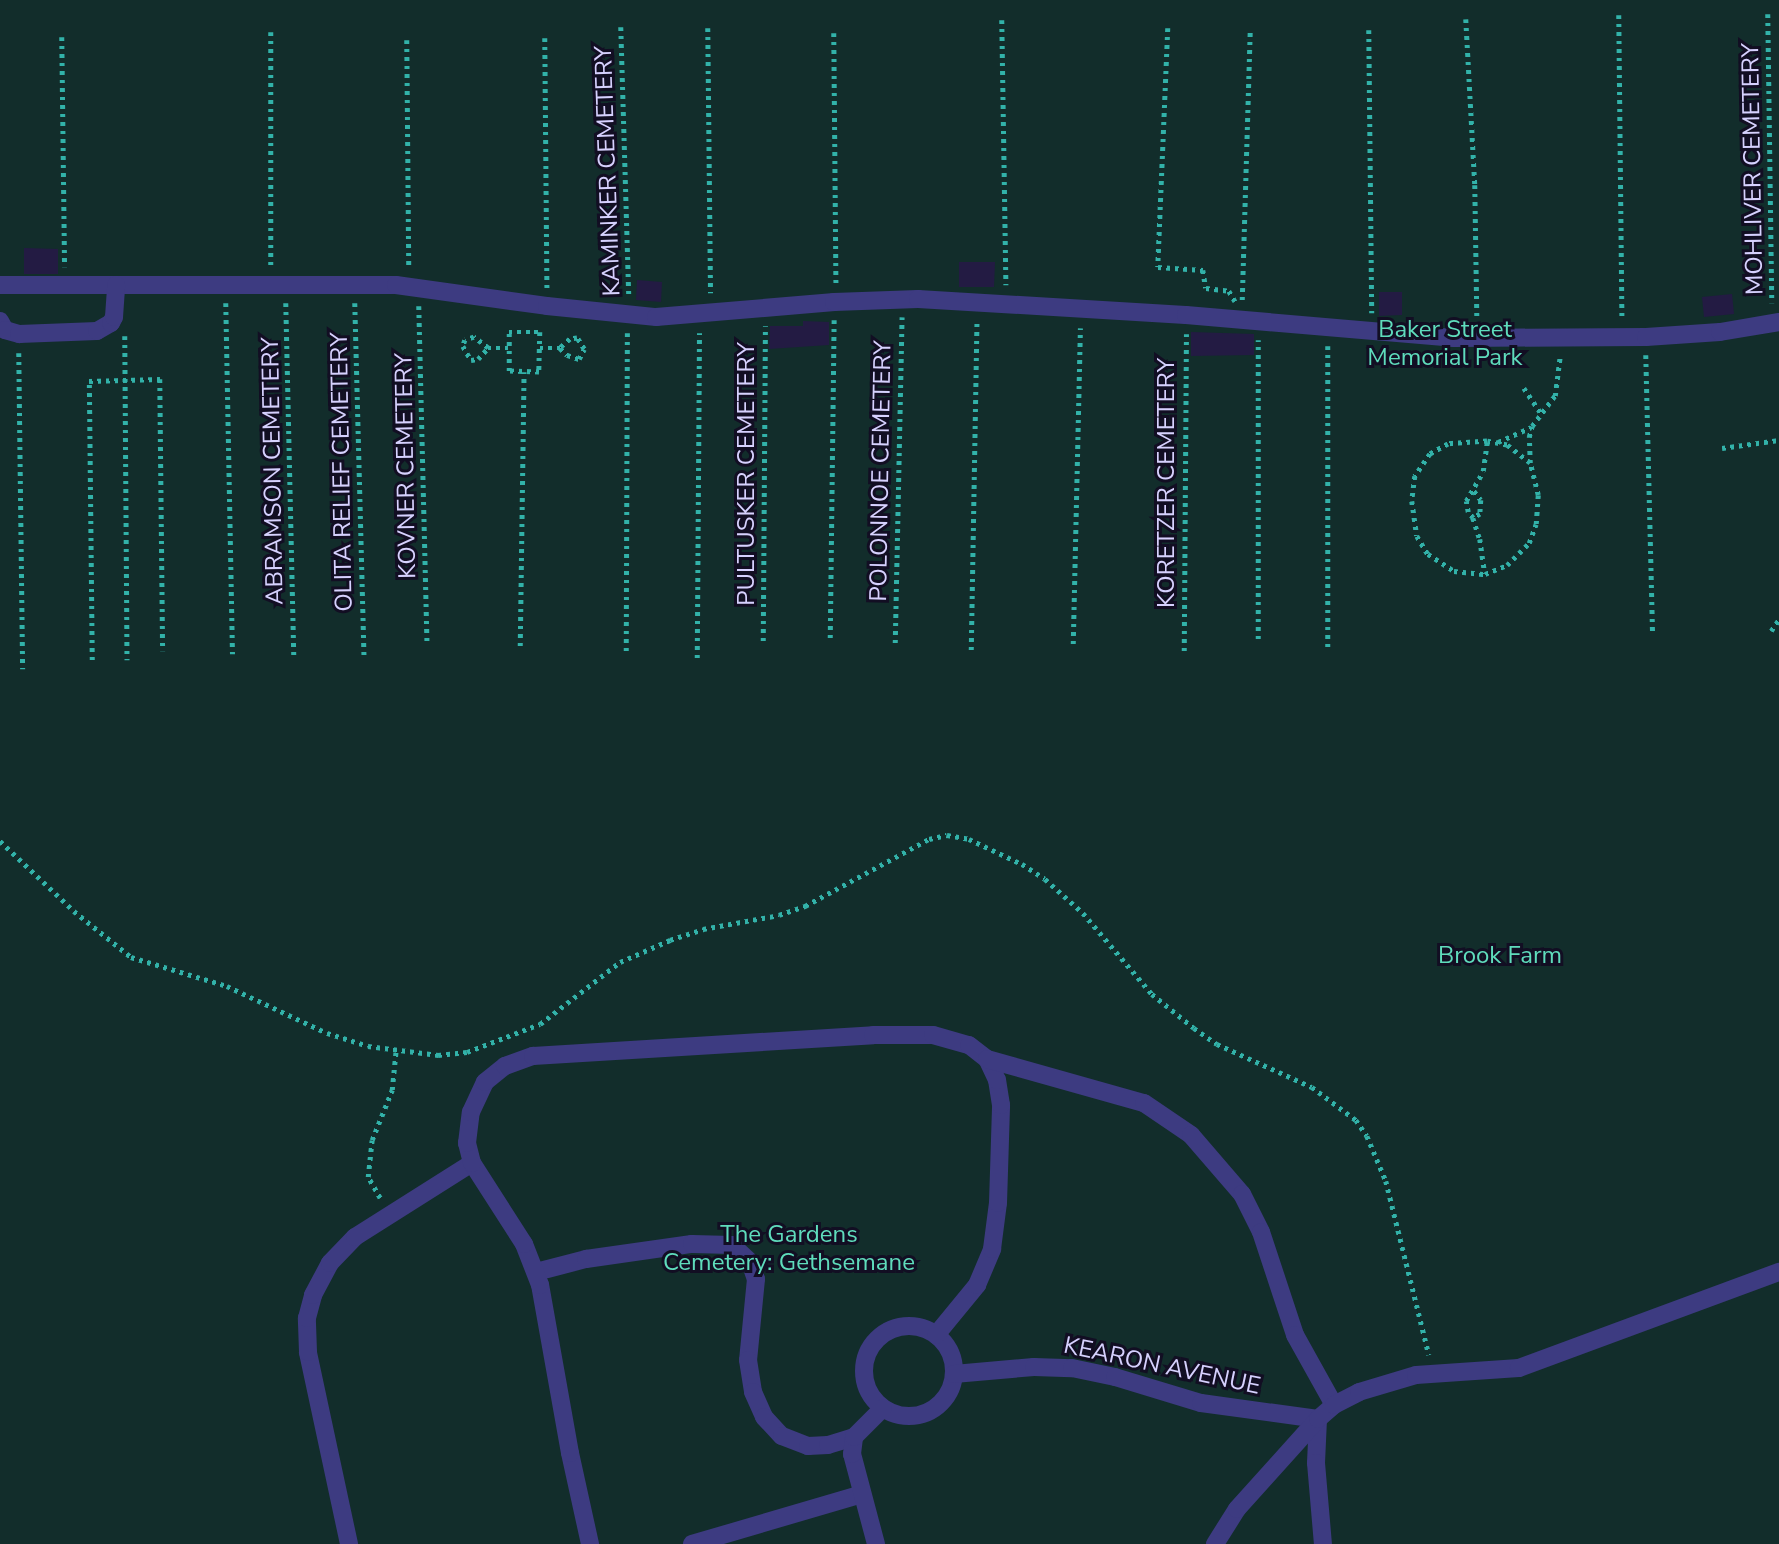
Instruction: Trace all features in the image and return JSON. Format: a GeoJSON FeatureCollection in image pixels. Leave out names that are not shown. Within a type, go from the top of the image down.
{"type":"FeatureCollection","features":[{"type":"Feature","properties":{"kind":"lane"},"geometry":{"type":"LineString","coordinates":[[0,285],[414,286],[628,315],[705,314],[765,307],[903,299],[1186,315],[1247,315],[1328,328],[1477,338],[1646,337],[1720,332],[1776,323]]}},
{"type":"Feature","properties":{"kind":"lane"},"geometry":{"type":"LineString","coordinates":[[0,321],[5,330],[19,334],[97,331],[111,323],[116,309],[116,285]]}},
{"type":"Feature","properties":{"kind":"lane"},"geometry":{"type":"LineString","coordinates":[[590,1544],[536,1272],[524,1244],[471,1163],[467,1133],[479,1092],[497,1070],[533,1056],[901,1033],[946,1036],[969,1045],[987,1059],[1144,1103],[1175,1122],[1206,1149],[1250,1207],[1295,1335],[1334,1405]]}},
{"type":"Feature","properties":{"kind":"lane"},"geometry":{"type":"LineString","coordinates":[[936,1335],[977,1284],[992,1249],[998,1203],[1001,1105],[997,1080],[987,1059]]}},
{"type":"Feature","properties":{"kind":"lane"},"geometry":{"type":"LineString","coordinates":[[349,1544],[310,1368],[307,1318],[317,1284],[330,1263],[355,1237],[388,1213],[471,1163]]}},
{"type":"Feature","properties":{"kind":"lane"},"geometry":{"type":"LineString","coordinates":[[536,1272],[586,1259],[692,1244],[732,1245],[750,1262],[757,1279],[748,1360],[753,1392],[764,1417],[782,1436],[808,1446],[828,1445],[854,1437],[883,1408]]}},
{"type":"Feature","properties":{"kind":"lane"},"geometry":{"type":"LineString","coordinates":[[1215,1544],[1237,1509],[1318,1419],[1334,1405],[1369,1387],[1434,1373],[1497,1371],[1528,1366],[1779,1272]]}},
{"type":"Feature","properties":{"kind":"lane"},"geometry":{"type":"LineString","coordinates":[[908,1326],[922,1328],[936,1335],[950,1352],[954,1374],[948,1395],[925,1414],[903,1416],[883,1408],[872,1397],[864,1377],[865,1361],[875,1342],[886,1332],[908,1326]]}},
{"type":"Feature","properties":{"kind":"lane","name":"KEARON AVENUE"},"geometry":{"type":"LineString","coordinates":[[954,1374],[1046,1367],[1087,1370],[1210,1404],[1318,1419]]}},
{"type":"Feature","properties":{"kind":"lane"},"geometry":{"type":"LineString","coordinates":[[1318,1419],[1316,1463],[1324,1544]]}},
{"type":"Feature","properties":{"kind":"lane"},"geometry":{"type":"LineString","coordinates":[[854,1437],[852,1454],[876,1544]]}},
{"type":"Feature","properties":{"kind":"lane"},"geometry":{"type":"LineString","coordinates":[[692,1544],[862,1494]]}},
{"type":"Feature","properties":{"kind":"path","name":"MOHLIVER CEMETERY"},"geometry":{"type":"LineString","coordinates":[[1768,14],[1776,323]]}},
{"type":"Feature","properties":{"kind":"path"},"geometry":{"type":"LineString","coordinates":[[1619,15],[1622,337]]}},
{"type":"Feature","properties":{"kind":"path"},"geometry":{"type":"LineString","coordinates":[[1466,19],[1475,185],[1477,338]]}},
{"type":"Feature","properties":{"kind":"path"},"geometry":{"type":"LineString","coordinates":[[1002,20],[1006,305]]}},
{"type":"Feature","properties":{"kind":"path","name":"KAMINKER CEMETERY"},"geometry":{"type":"LineString","coordinates":[[621,27],[628,315],[626,651]]}},
{"type":"Feature","properties":{"kind":"path"},"geometry":{"type":"LineString","coordinates":[[697,658],[708,28]]}},
{"type":"Feature","properties":{"kind":"path"},"geometry":{"type":"LineString","coordinates":[[1168,28],[1158,267],[1203,270],[1206,288],[1229,290],[1235,303],[1247,315]]}},
{"type":"Feature","properties":{"kind":"path"},"geometry":{"type":"LineString","coordinates":[[1369,30],[1373,332]]}},
{"type":"Feature","properties":{"kind":"path","name":"ABRAMSON CEMETERY"},"geometry":{"type":"LineString","coordinates":[[271,32],[294,657]]}},
{"type":"Feature","properties":{"kind":"path"},"geometry":{"type":"LineString","coordinates":[[1250,32],[1247,315],[1258,639]]}},
{"type":"Feature","properties":{"kind":"path"},"geometry":{"type":"LineString","coordinates":[[830,638],[835,302],[834,33]]}},
{"type":"Feature","properties":{"kind":"path"},"geometry":{"type":"LineString","coordinates":[[62,37],[65,285]]}},
{"type":"Feature","properties":{"kind":"path"},"geometry":{"type":"LineString","coordinates":[[545,38],[547,306]]}},
{"type":"Feature","properties":{"kind":"path","name":"KOVNER CEMETERY"},"geometry":{"type":"LineString","coordinates":[[407,40],[427,643]]}},
{"type":"Feature","properties":{"kind":"path"},"geometry":{"type":"LineString","coordinates":[[226,285],[233,654]]}},
{"type":"Feature","properties":{"kind":"path","name":"OLITA RELIEF CEMETERY"},"geometry":{"type":"LineString","coordinates":[[355,285],[364,659]]}},
{"type":"Feature","properties":{"kind":"path","name":"POLONNOE CEMETERY"},"geometry":{"type":"LineString","coordinates":[[895,643],[903,299]]}},
{"type":"Feature","properties":{"kind":"path"},"geometry":{"type":"LineString","coordinates":[[971,650],[977,303]]}},
{"type":"Feature","properties":{"kind":"path","name":"PULTUSKER CEMETERY"},"geometry":{"type":"LineString","coordinates":[[763,641],[765,307]]}},
{"type":"Feature","properties":{"kind":"path"},"geometry":{"type":"LineString","coordinates":[[116,309],[125,334],[127,660]]}},
{"type":"Feature","properties":{"kind":"path"},"geometry":{"type":"LineString","coordinates":[[1073,644],[1080,310]]}},
{"type":"Feature","properties":{"kind":"path","name":"KORETZER CEMETERY"},"geometry":{"type":"LineString","coordinates":[[1184,651],[1186,315]]}},
{"type":"Feature","properties":{"kind":"path"},"geometry":{"type":"LineString","coordinates":[[1328,328],[1328,647]]}},
{"type":"Feature","properties":{"kind":"path"},"geometry":{"type":"LineString","coordinates":[[509,332],[540,332],[539,372],[509,372],[509,348],[509,332]]}},
{"type":"Feature","properties":{"kind":"path"},"geometry":{"type":"LineString","coordinates":[[19,334],[23,669]]}},
{"type":"Feature","properties":{"kind":"path"},"geometry":{"type":"LineString","coordinates":[[488,348],[478,359],[471,360],[463,346],[465,340],[474,337],[488,348],[509,348]]}},
{"type":"Feature","properties":{"kind":"path"},"geometry":{"type":"LineString","coordinates":[[1646,337],[1653,633]]}},
{"type":"Feature","properties":{"kind":"path"},"geometry":{"type":"LineString","coordinates":[[540,348],[561,348],[577,338],[584,349],[579,359],[567,355],[561,348]]}},
{"type":"Feature","properties":{"kind":"path"},"geometry":{"type":"LineString","coordinates":[[1497,443],[1532,426],[1555,396],[1559,385],[1561,338]]}},
{"type":"Feature","properties":{"kind":"path"},"geometry":{"type":"LineString","coordinates":[[520,646],[524,372]]}},
{"type":"Feature","properties":{"kind":"path"},"geometry":{"type":"LineString","coordinates":[[92,660],[89,381],[160,379],[163,651]]}},
{"type":"Feature","properties":{"kind":"path"},"geometry":{"type":"LineString","coordinates":[[1524,388],[1542,415]]}},
{"type":"Feature","properties":{"kind":"path"},"geometry":{"type":"LineString","coordinates":[[1530,463],[1515,450],[1488,441],[1448,444],[1430,454],[1415,476],[1412,500],[1417,536],[1428,554],[1454,571],[1485,574],[1516,558],[1533,535],[1538,495],[1528,449],[1532,426]]}},
{"type":"Feature","properties":{"kind":"path"},"geometry":{"type":"LineString","coordinates":[[1722,448],[1779,440]]}},
{"type":"Feature","properties":{"kind":"path"},"geometry":{"type":"LineString","coordinates":[[1485,574],[1480,539],[1466,501],[1474,491],[1485,466],[1488,441]]}},
{"type":"Feature","properties":{"kind":"path"},"geometry":{"type":"LineString","coordinates":[[1473,518],[1482,509],[1480,496],[1474,491]]}},
{"type":"Feature","properties":{"kind":"path"},"geometry":{"type":"LineString","coordinates":[[1771,631],[1779,619]]}},
{"type":"Feature","properties":{"kind":"path"},"geometry":{"type":"LineString","coordinates":[[0,841],[82,918],[131,957],[227,986],[327,1033],[368,1046],[438,1055],[467,1052],[540,1024],[620,962],[670,940],[703,929],[779,915],[805,906],[929,839],[947,835],[969,839],[1022,864],[1045,879],[1083,913],[1152,994],[1194,1028],[1217,1044],[1312,1087],[1356,1120],[1367,1136],[1386,1181],[1434,1373]]}},
{"type":"Feature","properties":{"kind":"path"},"geometry":{"type":"LineString","coordinates":[[388,1213],[368,1177],[372,1140],[392,1090],[396,1049]]}},
{"type":"Feature","properties":{"kind":"green space"},"geometry":{"type":"Polygon","coordinates":[[[0,0],[1779,0],[1779,1544],[0,1544],[0,0]]]}},
{"type":"Feature","properties":{"kind":"building"},"geometry":{"type":"Polygon","coordinates":[[[24,248],[58,249],[58,274],[24,274],[24,248]]]}},
{"type":"Feature","properties":{"kind":"building"},"geometry":{"type":"Polygon","coordinates":[[[959,262],[995,262],[994,287],[959,287],[959,262]]]}},
{"type":"Feature","properties":{"kind":"building"},"geometry":{"type":"Polygon","coordinates":[[[637,280],[662,282],[661,302],[636,300],[637,280]]]}},
{"type":"Feature","properties":{"kind":"building"},"geometry":{"type":"Polygon","coordinates":[[[1379,292],[1402,292],[1402,315],[1379,316],[1379,292]]]}},
{"type":"Feature","properties":{"kind":"building"},"geometry":{"type":"Polygon","coordinates":[[[1732,294],[1734,314],[1704,317],[1702,297],[1732,294]]]}},
{"type":"Feature","properties":{"kind":"building"},"geometry":{"type":"Polygon","coordinates":[[[803,321],[829,322],[829,345],[769,349],[770,326],[803,326],[803,321]]]}},
{"type":"Feature","properties":{"kind":"building"},"geometry":{"type":"Polygon","coordinates":[[[1191,332],[1254,334],[1254,355],[1191,356],[1191,332]]]}},
{"type":"Feature","properties":{"kind":"park label","name":"Baker Street Memorial Park"},"geometry":{"type":"Point","coordinates":[1445,344]}},
{"type":"Feature","properties":{"kind":"park label","name":"Brook Farm"},"geometry":{"type":"Point","coordinates":[1500,956]}},
{"type":"Feature","properties":{"kind":"park label","name":"The Gardens Cemetery: Gethsemane"},"geometry":{"type":"Point","coordinates":[789,1249]}}]}
